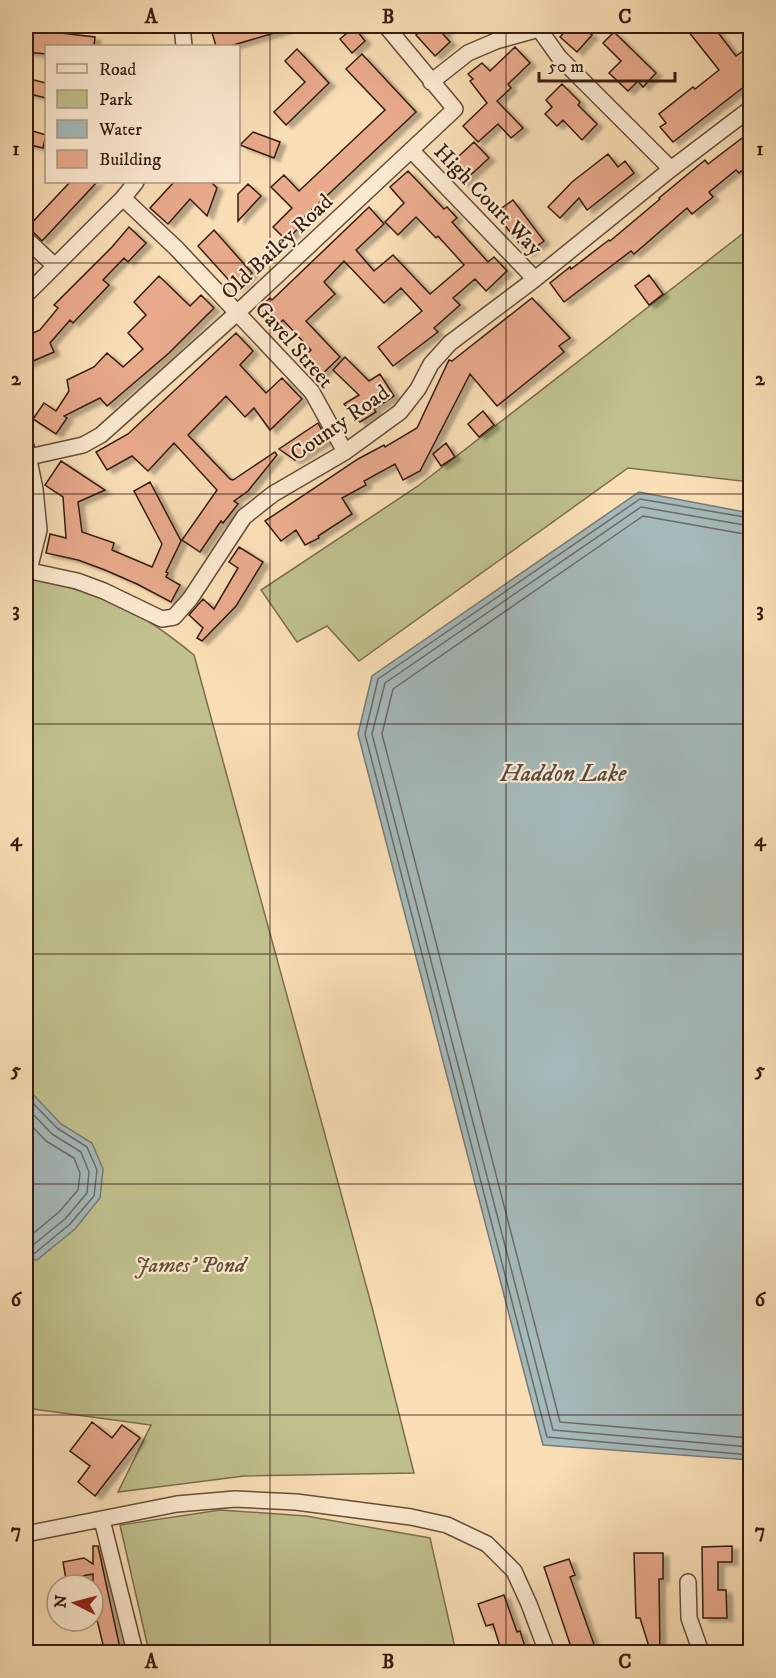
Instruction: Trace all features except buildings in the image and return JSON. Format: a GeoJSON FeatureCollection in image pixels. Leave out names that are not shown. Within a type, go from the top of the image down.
{"type":"FeatureCollection","features":[{"type":"Feature","properties":{"kind":"street"},"geometry":{"type":"LineString","coordinates":[[182,26],[184,45]]}},
{"type":"Feature","properties":{"kind":"street","name":"Old Bailey Road"},"geometry":{"type":"LineString","coordinates":[[27,451],[83,445],[101,435],[238,312],[455,109],[386,26]]}},
{"type":"Feature","properties":{"kind":"street"},"geometry":{"type":"LineString","coordinates":[[431,82],[468,54],[496,41],[540,27],[559,57],[671,169]]}},
{"type":"Feature","properties":{"kind":"street","name":"County Road"},"geometry":{"type":"LineString","coordinates":[[27,570],[104,591],[162,619],[174,617],[190,599],[244,517],[273,494],[345,452],[400,412],[418,389],[431,364],[450,343],[535,279],[671,169],[750,109]]}},
{"type":"Feature","properties":{"kind":"street","name":"High Court Way"},"geometry":{"type":"LineString","coordinates":[[411,150],[535,279]]}},
{"type":"Feature","properties":{"kind":"street"},"geometry":{"type":"LineString","coordinates":[[26,295],[135,183]]}},
{"type":"Feature","properties":{"kind":"street","name":"Gavel Street"},"geometry":{"type":"LineString","coordinates":[[123,198],[176,248],[312,392],[345,452]]}},
{"type":"Feature","properties":{"kind":"street"},"geometry":{"type":"LineString","coordinates":[[26,239],[55,266]]}},
{"type":"Feature","properties":{"kind":"street"},"geometry":{"type":"LineString","coordinates":[[27,451],[35,489],[39,530],[27,570]]}},
{"type":"Feature","properties":{"kind":"street"},"geometry":{"type":"LineString","coordinates":[[26,1534],[177,1504],[235,1498],[411,1516],[447,1525],[487,1544],[514,1571],[530,1604],[546,1653]]}},
{"type":"Feature","properties":{"kind":"street"},"geometry":{"type":"LineString","coordinates":[[102,1520],[135,1652]]}},
{"type":"Feature","properties":{"kind":"street"},"geometry":{"type":"LineString","coordinates":[[688,1582],[688,1618],[701,1653]]}},
{"type":"Feature","properties":{"kind":"green space"},"geometry":{"type":"Polygon","coordinates":[[[750,228],[750,482],[628,468],[359,661],[327,626],[297,642],[261,590],[418,486],[750,228]]]}},
{"type":"Feature","properties":{"kind":"green space","name":"James' Pond"},"geometry":{"type":"Polygon","coordinates":[[[26,577],[88,593],[124,607],[160,629],[194,655],[372,1307],[414,1473],[244,1476],[118,1492],[151,1425],[26,1408],[26,577]]]}},
{"type":"Feature","properties":{"kind":"green space"},"geometry":{"type":"Polygon","coordinates":[[[220,1510],[306,1516],[430,1538],[456,1652],[149,1652],[120,1525],[220,1510]]]}},
{"type":"Feature","properties":{"kind":"water","name":"Haddon Lake"},"geometry":{"type":"Polygon","coordinates":[[[639,492],[750,513],[750,1460],[543,1445],[358,734],[372,676],[639,492]]]}},
{"type":"Feature","properties":{"kind":"water","name":"James' Pond"},"geometry":{"type":"Polygon","coordinates":[[[26,1087],[61,1124],[92,1143],[103,1169],[100,1198],[75,1229],[37,1260],[26,1259],[26,1087]]]}}]}
